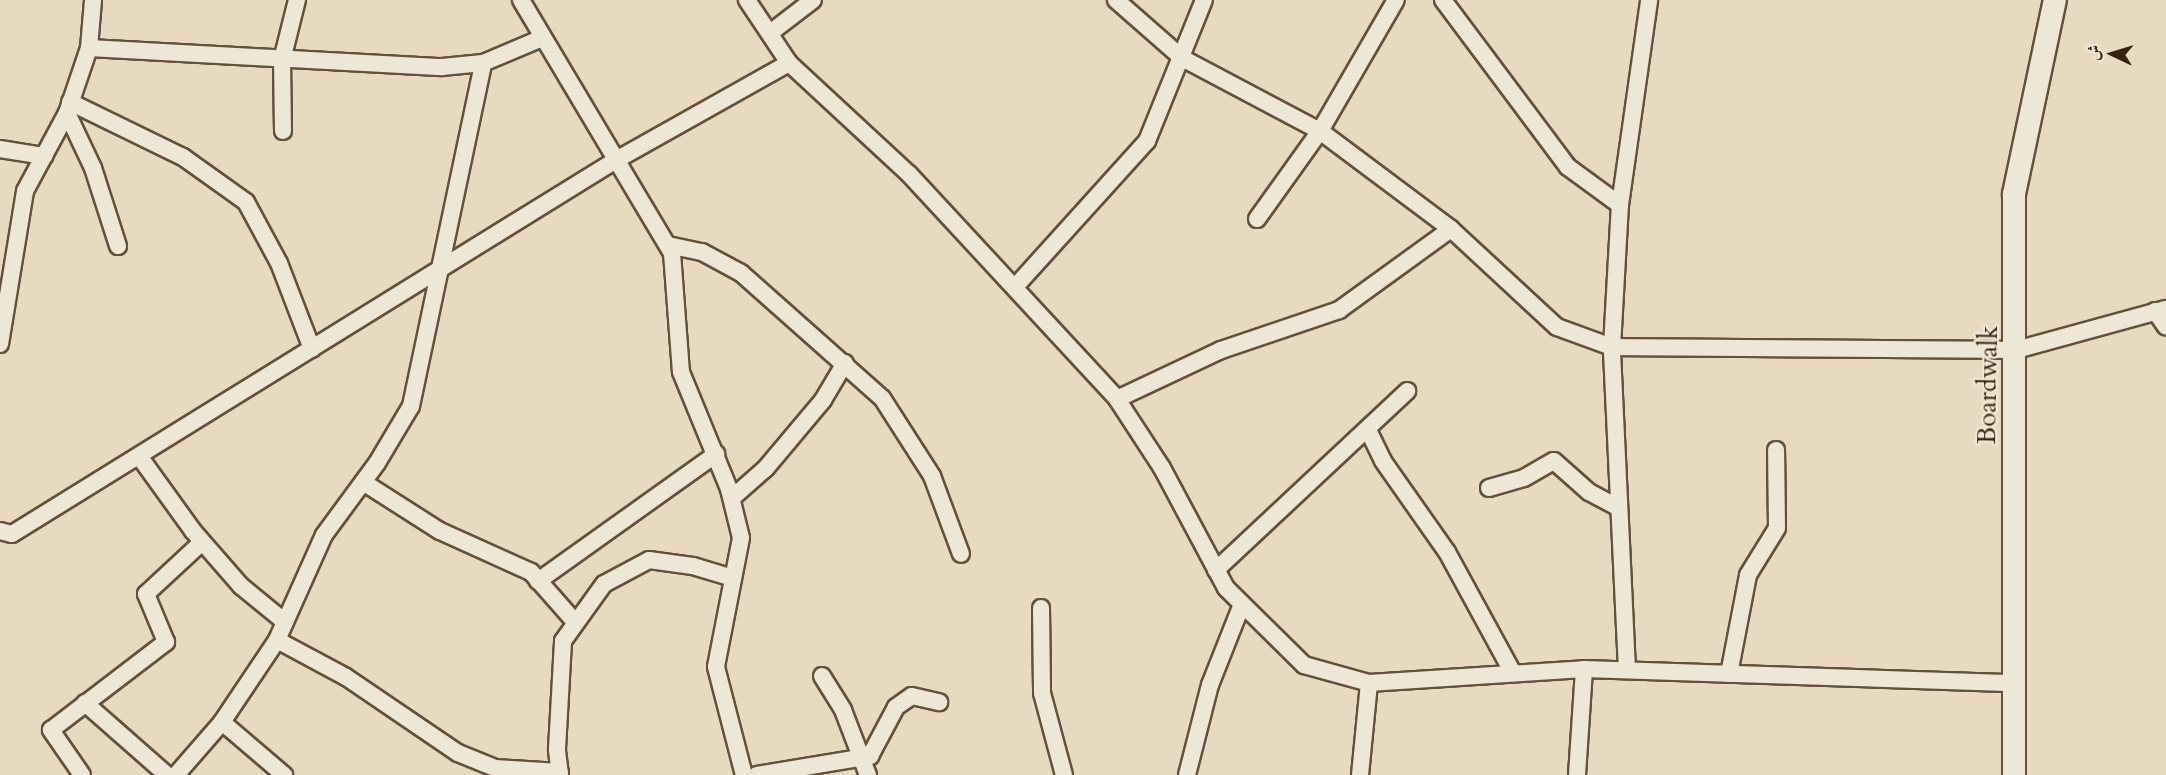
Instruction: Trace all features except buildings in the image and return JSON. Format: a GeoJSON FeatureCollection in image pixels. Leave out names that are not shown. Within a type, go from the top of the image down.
{"type":"FeatureCollection","features":[{"type":"Feature","properties":{"kind":"street"},"geometry":{"type":"LineString","coordinates":[[0,344],[6,264],[25,191],[68,108],[89,48],[93,0]]}},
{"type":"Feature","properties":{"kind":"street"},"geometry":{"type":"LineString","coordinates":[[283,131],[282,60],[297,0]]}},
{"type":"Feature","properties":{"kind":"street"},"geometry":{"type":"LineString","coordinates":[[521,0],[540,39],[672,254],[681,372],[732,498],[741,538],[716,667],[744,775]]}},
{"type":"Feature","properties":{"kind":"street"},"geometry":{"type":"LineString","coordinates":[[747,0],[789,63],[853,118],[1015,287],[1117,399],[1162,468],[1216,570],[1242,604],[1304,665],[1369,683],[1584,669],[2014,683]]}},
{"type":"Feature","properties":{"kind":"street"},"geometry":{"type":"LineString","coordinates":[[770,33],[813,0]]}},
{"type":"Feature","properties":{"kind":"street"},"geometry":{"type":"LineString","coordinates":[[1116,0],[1182,58],[1320,131],[1451,229],[1557,327],[1612,347],[2016,350],[2160,310],[2166,327]]}},
{"type":"Feature","properties":{"kind":"street"},"geometry":{"type":"LineString","coordinates":[[1015,287],[1147,141],[1204,0]]}},
{"type":"Feature","properties":{"kind":"street"},"geometry":{"type":"LineString","coordinates":[[1257,219],[1320,131],[1396,0]]}},
{"type":"Feature","properties":{"kind":"street"},"geometry":{"type":"LineString","coordinates":[[1443,0],[1568,167],[1620,205]]}},
{"type":"Feature","properties":{"kind":"street"},"geometry":{"type":"LineString","coordinates":[[1627,670],[1612,347],[1620,205],[1649,0]]}},
{"type":"Feature","properties":{"kind":"street","name":"Boardwalk"},"geometry":{"type":"LineString","coordinates":[[2014,775],[2016,173],[2055,0]]}},
{"type":"Feature","properties":{"kind":"street"},"geometry":{"type":"LineString","coordinates":[[89,48],[219,52],[282,60],[442,67],[483,63],[540,39]]}},
{"type":"Feature","properties":{"kind":"street"},"geometry":{"type":"LineString","coordinates":[[176,775],[222,722],[277,640],[324,535],[363,482],[411,406],[441,268],[465,132],[483,63]]}},
{"type":"Feature","properties":{"kind":"street"},"geometry":{"type":"LineString","coordinates":[[0,531],[12,534],[616,160],[789,63]]}},
{"type":"Feature","properties":{"kind":"street"},"geometry":{"type":"LineString","coordinates":[[68,108],[93,168],[118,246]]}},
{"type":"Feature","properties":{"kind":"street"},"geometry":{"type":"LineString","coordinates":[[68,108],[183,157],[246,202],[279,263],[312,349]]}},
{"type":"Feature","properties":{"kind":"street"},"geometry":{"type":"LineString","coordinates":[[0,149],[44,156]]}},
{"type":"Feature","properties":{"kind":"street"},"geometry":{"type":"LineString","coordinates":[[1117,399],[1221,350],[1339,310],[1451,229]]}},
{"type":"Feature","properties":{"kind":"street"},"geometry":{"type":"LineString","coordinates":[[668,246],[702,252],[741,273],[882,398],[932,476],[961,554]]}},
{"type":"Feature","properties":{"kind":"street"},"geometry":{"type":"LineString","coordinates":[[732,498],[766,468],[822,400],[845,363]]}},
{"type":"Feature","properties":{"kind":"street"},"geometry":{"type":"LineString","coordinates":[[1216,570],[1407,391]]}},
{"type":"Feature","properties":{"kind":"street"},"geometry":{"type":"LineString","coordinates":[[1368,430],[1383,461],[1447,552],[1513,673]]}},
{"type":"Feature","properties":{"kind":"street"},"geometry":{"type":"LineString","coordinates":[[1729,674],[1748,575],[1777,528],[1776,450]]}},
{"type":"Feature","properties":{"kind":"street"},"geometry":{"type":"LineString","coordinates":[[538,581],[716,454]]}},
{"type":"Feature","properties":{"kind":"street"},"geometry":{"type":"LineString","coordinates":[[139,456],[202,542],[241,585],[285,622]]}},
{"type":"Feature","properties":{"kind":"street"},"geometry":{"type":"LineString","coordinates":[[1489,488],[1524,478],[1554,461],[1589,492],[1620,508]]}},
{"type":"Feature","properties":{"kind":"street"},"geometry":{"type":"LineString","coordinates":[[363,482],[440,531],[531,573],[575,622]]}},
{"type":"Feature","properties":{"kind":"street"},"geometry":{"type":"LineString","coordinates":[[82,775],[51,730],[165,642],[146,594],[202,542]]}},
{"type":"Feature","properties":{"kind":"street"},"geometry":{"type":"LineString","coordinates":[[277,640],[346,677],[458,753],[495,768],[560,774],[556,750],[563,641],[604,584],[649,560],[693,566],[733,579]]}},
{"type":"Feature","properties":{"kind":"street"},"geometry":{"type":"LineString","coordinates":[[1187,775],[1210,685],[1242,604]]}},
{"type":"Feature","properties":{"kind":"street"},"geometry":{"type":"LineString","coordinates":[[1041,608],[1042,693],[1064,775]]}},
{"type":"Feature","properties":{"kind":"street"},"geometry":{"type":"LineString","coordinates":[[1577,775],[1584,669]]}},
{"type":"Feature","properties":{"kind":"street"},"geometry":{"type":"LineString","coordinates":[[822,676],[843,710],[868,775]]}},
{"type":"Feature","properties":{"kind":"street"},"geometry":{"type":"LineString","coordinates":[[1360,775],[1369,683]]}},
{"type":"Feature","properties":{"kind":"street"},"geometry":{"type":"LineString","coordinates":[[757,775],[870,756],[896,707],[912,696],[939,702]]}},
{"type":"Feature","properties":{"kind":"street"},"geometry":{"type":"LineString","coordinates":[[85,703],[167,775]]}},
{"type":"Feature","properties":{"kind":"street"},"geometry":{"type":"LineString","coordinates":[[222,722],[284,775]]}}]}
